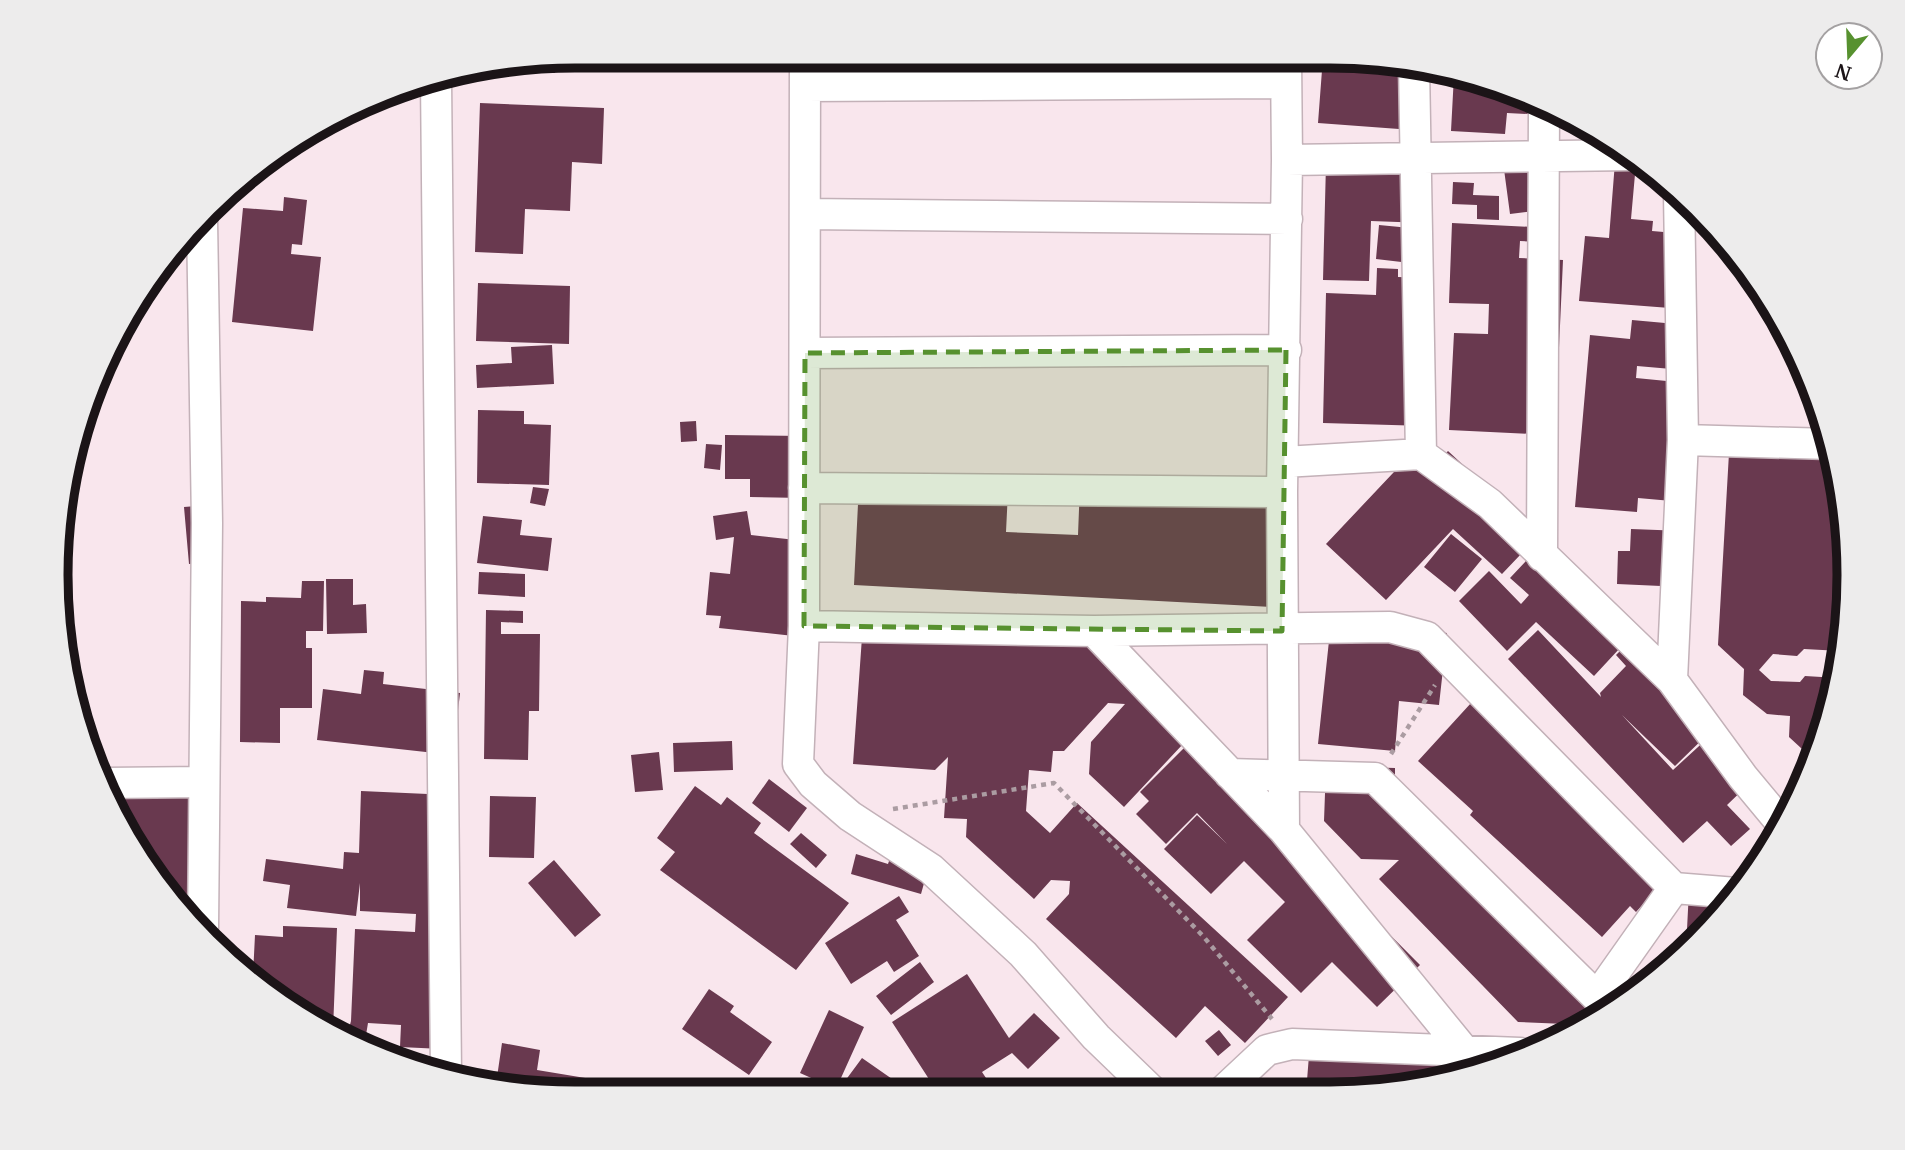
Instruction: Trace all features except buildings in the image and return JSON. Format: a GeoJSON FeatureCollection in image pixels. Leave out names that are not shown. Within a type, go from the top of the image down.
{"type":"FeatureCollection","features":[{"type":"Feature","properties":{"kind":"street"},"geometry":{"type":"LineString","coordinates":[[805,68],[804,626],[798,764],[813,784],[850,816],[931,869],[1023,954],[1096,1037],[1143,1082]]}},
{"type":"Feature","properties":{"kind":"street"},"geometry":{"type":"LineString","coordinates":[[806,86],[1285,70],[1287,219],[1282,492],[1284,830]]}},
{"type":"Feature","properties":{"kind":"street"},"geometry":{"type":"LineString","coordinates":[[1414,76],[1421,453]]}},
{"type":"Feature","properties":{"kind":"street"},"geometry":{"type":"LineString","coordinates":[[436,88],[447,901],[446,1065]]}},
{"type":"Feature","properties":{"kind":"street"},"geometry":{"type":"LineString","coordinates":[[1542,556],[1544,116]]}},
{"type":"Feature","properties":{"kind":"street"},"geometry":{"type":"LineString","coordinates":[[1287,160],[1614,155]]}},
{"type":"Feature","properties":{"kind":"street"},"geometry":{"type":"LineString","coordinates":[[1672,680],[1683,440],[1679,209]]}},
{"type":"Feature","properties":{"kind":"street"},"geometry":{"type":"LineString","coordinates":[[805,214],[1287,219]]}},
{"type":"Feature","properties":{"kind":"street"},"geometry":{"type":"LineString","coordinates":[[202,232],[207,523],[203,918]]}},
{"type":"Feature","properties":{"kind":"street"},"geometry":{"type":"LineString","coordinates":[[805,353],[1286,350]]}},
{"type":"Feature","properties":{"kind":"street"},"geometry":{"type":"LineString","coordinates":[[1683,440],[1819,444]]}},
{"type":"Feature","properties":{"kind":"street"},"geometry":{"type":"LineString","coordinates":[[1284,462],[1421,453],[1490,504],[1672,680],[1743,777],[1775,816]]}},
{"type":"Feature","properties":{"kind":"street"},"geometry":{"type":"LineString","coordinates":[[804,488],[1282,492]]}},
{"type":"Feature","properties":{"kind":"street"},"geometry":{"type":"LineString","coordinates":[[804,626],[1094,631],[1282,631],[1390,627],[1427,637],[1452,659],[1674,888],[1725,892]]}},
{"type":"Feature","properties":{"kind":"street"},"geometry":{"type":"LineString","coordinates":[[1094,631],[1284,830],[1465,1052]]}},
{"type":"Feature","properties":{"kind":"street"},"geometry":{"type":"LineString","coordinates":[[1230,774],[1375,778],[1600,1003]]}},
{"type":"Feature","properties":{"kind":"street"},"geometry":{"type":"LineString","coordinates":[[113,783],[204,782]]}},
{"type":"Feature","properties":{"kind":"street"},"geometry":{"type":"LineString","coordinates":[[1605,1000],[1674,888]]}},
{"type":"Feature","properties":{"kind":"street"},"geometry":{"type":"LineString","coordinates":[[1234,1082],[1267,1050],[1292,1044],[1499,1053]]}},
{"type":"Feature","properties":{"kind":"path"},"geometry":{"type":"LineString","coordinates":[[1375,778],[1452,659]]}},
{"type":"Feature","properties":{"kind":"path"},"geometry":{"type":"LineString","coordinates":[[850,816],[1055,783],[1203,936],[1292,1044]]}},
{"type":"Feature","properties":{"kind":"highlighted area"},"geometry":{"type":"Polygon","coordinates":[[[1286,350],[1282,631],[804,626],[805,353],[1286,350]]]}}]}
